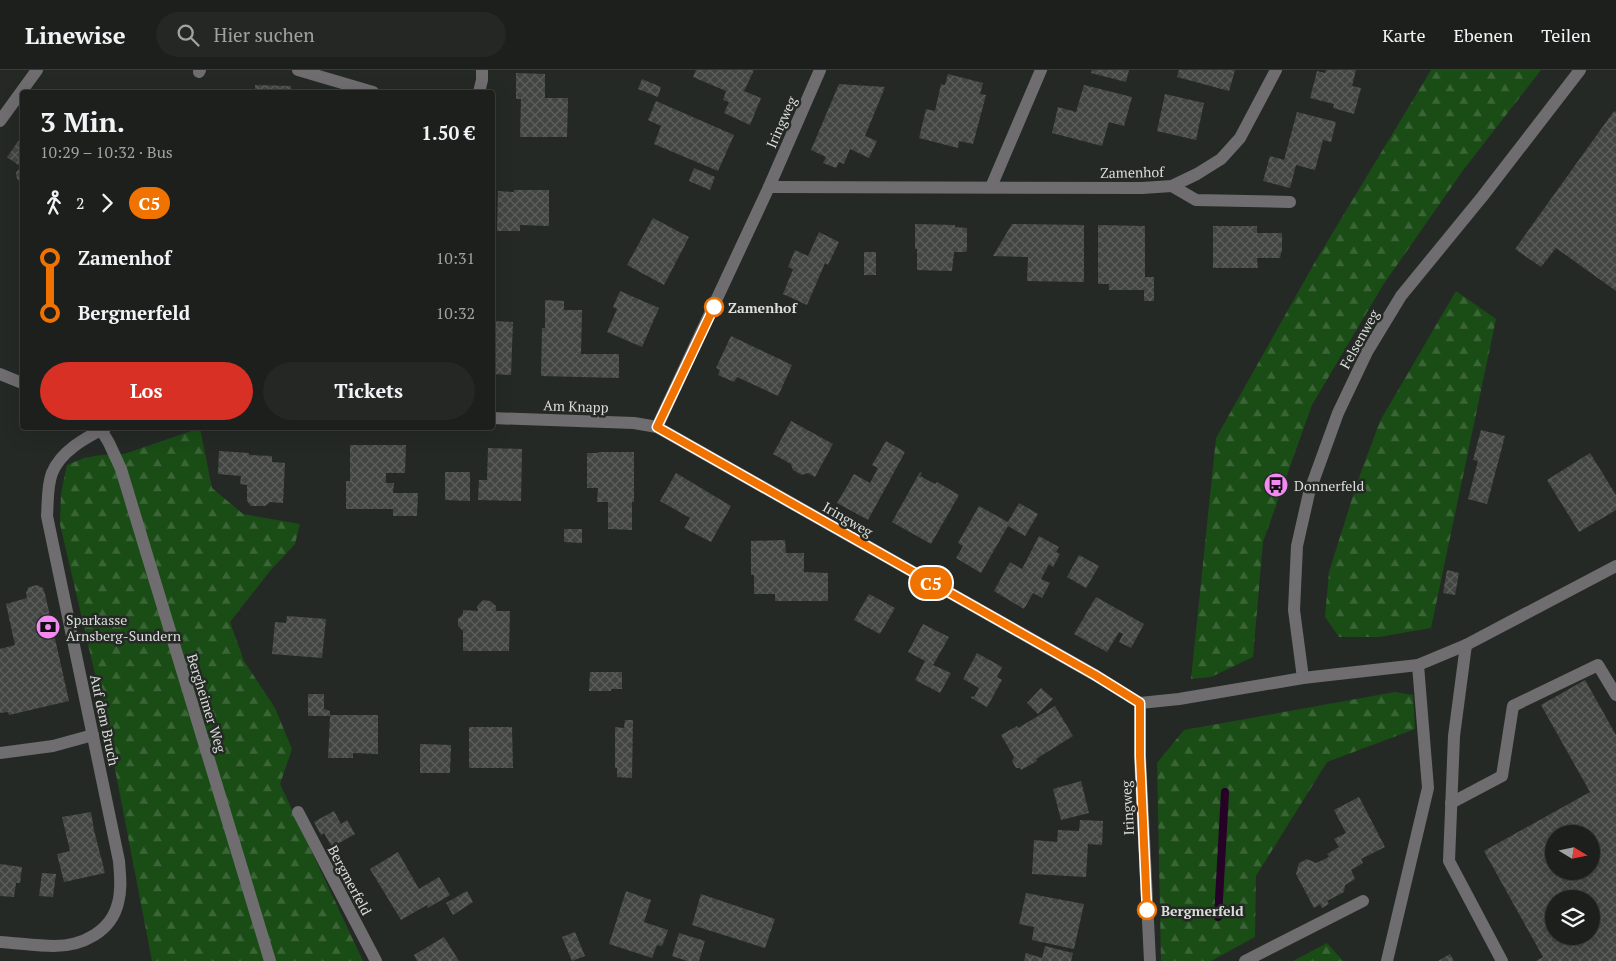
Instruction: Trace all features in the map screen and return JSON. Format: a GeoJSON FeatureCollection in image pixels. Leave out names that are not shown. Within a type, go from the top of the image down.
{"type":"FeatureCollection","features":[{"type":"Feature","properties":{"kind":"street"},"geometry":{"type":"LineString","coordinates":[[22,90],[37,70]]}},
{"type":"Feature","properties":{"kind":"street"},"geometry":{"type":"LineString","coordinates":[[298,70],[366,90]]}},
{"type":"Feature","properties":{"kind":"street"},"geometry":{"type":"LineString","coordinates":[[480,90],[482,70]]}},
{"type":"Feature","properties":{"kind":"street","name":"Iringweg"},"geometry":{"type":"LineString","coordinates":[[820,70],[769,187],[657,427],[1095,675],[1140,703],[1140,756],[1150,961]]}},
{"type":"Feature","properties":{"kind":"street"},"geometry":{"type":"LineString","coordinates":[[991,187],[1041,70]]}},
{"type":"Feature","properties":{"kind":"street","name":"Zamenhof"},"geometry":{"type":"LineString","coordinates":[[769,187],[1142,188],[1172,186],[1197,174],[1221,158],[1240,138],[1276,70]]}},
{"type":"Feature","properties":{"kind":"street","name":"Felsenweg"},"geometry":{"type":"LineString","coordinates":[[1303,678],[1294,610],[1297,546],[1309,493],[1338,413],[1367,352],[1402,296],[1580,70]]}},
{"type":"Feature","properties":{"kind":"street"},"geometry":{"type":"LineString","coordinates":[[0,121],[20,93]]}},
{"type":"Feature","properties":{"kind":"street"},"geometry":{"type":"LineString","coordinates":[[1172,186],[1196,200],[1290,202]]}},
{"type":"Feature","properties":{"kind":"street"},"geometry":{"type":"LineString","coordinates":[[0,374],[20,382]]}},
{"type":"Feature","properties":{"kind":"street","name":"Am Knapp"},"geometry":{"type":"LineString","coordinates":[[495,418],[634,423],[657,427]]}},
{"type":"Feature","properties":{"kind":"street","name":"Auf dem Bruch"},"geometry":{"type":"LineString","coordinates":[[0,942],[55,946],[78,943],[99,932],[115,913],[120,889],[119,861],[47,516],[49,484],[56,465],[78,443],[99,430]]}},
{"type":"Feature","properties":{"kind":"street","name":"Bergheimer Weg"},"geometry":{"type":"LineString","coordinates":[[103,430],[124,478],[270,961]]}},
{"type":"Feature","properties":{"kind":"street"},"geometry":{"type":"LineString","coordinates":[[1140,703],[1303,678],[1418,666],[1466,645],[1616,566]]}},
{"type":"Feature","properties":{"kind":"street"},"geometry":{"type":"LineString","coordinates":[[1466,645],[1454,736],[1449,861],[1502,961]]}},
{"type":"Feature","properties":{"kind":"street"},"geometry":{"type":"LineString","coordinates":[[1451,803],[1502,776],[1513,706],[1598,665],[1616,696]]}},
{"type":"Feature","properties":{"kind":"street"},"geometry":{"type":"LineString","coordinates":[[1387,961],[1428,788],[1418,666]]}},
{"type":"Feature","properties":{"kind":"street"},"geometry":{"type":"LineString","coordinates":[[0,753],[53,746],[93,735]]}},
{"type":"Feature","properties":{"kind":"street","name":"Bergmerfeld"},"geometry":{"type":"LineString","coordinates":[[298,812],[376,961]]}},
{"type":"Feature","properties":{"kind":"street"},"geometry":{"type":"LineString","coordinates":[[1245,961],[1363,901]]}},
{"type":"Feature","properties":{"kind":"green space"},"geometry":{"type":"Polygon","coordinates":[[[1431,70],[1541,70],[1464,169],[1383,285],[1312,405],[1263,542],[1253,657],[1211,677],[1191,679],[1216,438],[1315,262],[1431,70]]]}},
{"type":"Feature","properties":{"kind":"green space"},"geometry":{"type":"Polygon","coordinates":[[[1456,291],[1496,319],[1431,628],[1379,637],[1339,637],[1325,617],[1329,572],[1357,483],[1380,421],[1456,291]]]}},
{"type":"Feature","properties":{"kind":"green space"},"geometry":{"type":"Polygon","coordinates":[[[194,430],[200,430],[212,488],[243,514],[300,524],[295,544],[270,571],[230,622],[244,661],[275,708],[292,749],[280,784],[363,961],[152,961],[105,717],[60,524],[61,493],[67,465],[84,458],[124,454],[194,430]]]}},
{"type":"Feature","properties":{"kind":"green space"},"geometry":{"type":"Polygon","coordinates":[[[1395,692],[1413,695],[1415,729],[1327,762],[1256,876],[1255,937],[1211,961],[1161,961],[1157,763],[1184,730],[1395,692]]]}},
{"type":"Feature","properties":{"kind":"green space"},"geometry":{"type":"Polygon","coordinates":[[[1327,943],[1343,961],[1293,961],[1327,943]]]}},
{"type":"Feature","properties":{"kind":"building"},"geometry":{"type":"Polygon","coordinates":[[[696,70],[754,70],[744,91],[761,98],[750,125],[724,113],[729,102],[723,100],[726,91],[693,77],[696,70]]]}},
{"type":"Feature","properties":{"kind":"building"},"geometry":{"type":"Polygon","coordinates":[[[1092,70],[1129,70],[1126,82],[1091,73],[1092,70]]]}},
{"type":"Feature","properties":{"kind":"building"},"geometry":{"type":"Polygon","coordinates":[[[1179,70],[1235,70],[1229,91],[1177,77],[1179,70]]]}},
{"type":"Feature","properties":{"kind":"building"},"geometry":{"type":"Polygon","coordinates":[[[1326,70],[1356,70],[1352,86],[1361,88],[1354,114],[1333,108],[1334,104],[1310,98],[1317,71],[1325,73],[1326,70]]]}},
{"type":"Feature","properties":{"kind":"building"},"geometry":{"type":"Polygon","coordinates":[[[516,73],[545,74],[545,98],[568,98],[567,137],[520,137],[521,99],[516,99],[516,73]]]}},
{"type":"Feature","properties":{"kind":"building"},"geometry":{"type":"Polygon","coordinates":[[[948,74],[983,83],[980,94],[986,95],[973,144],[959,141],[958,148],[919,138],[926,109],[935,111],[941,84],[945,85],[948,74]]]}},
{"type":"Feature","properties":{"kind":"building"},"geometry":{"type":"Polygon","coordinates":[[[642,79],[661,87],[658,97],[638,89],[642,79]]]}},
{"type":"Feature","properties":{"kind":"building"},"geometry":{"type":"Polygon","coordinates":[[[839,84],[885,87],[865,136],[877,141],[869,158],[850,149],[844,164],[839,162],[836,168],[823,163],[826,157],[811,150],[839,84]]]}},
{"type":"Feature","properties":{"kind":"building"},"geometry":{"type":"Polygon","coordinates":[[[255,85],[291,86],[291,90],[255,90],[255,85]]]}},
{"type":"Feature","properties":{"kind":"building"},"geometry":{"type":"Polygon","coordinates":[[[1084,85],[1132,97],[1124,126],[1109,122],[1102,146],[1052,133],[1058,107],[1076,112],[1084,85]]]}},
{"type":"Feature","properties":{"kind":"building"},"geometry":{"type":"Polygon","coordinates":[[[1165,94],[1204,103],[1196,140],[1157,131],[1165,94]]]}},
{"type":"Feature","properties":{"kind":"building"},"geometry":{"type":"Polygon","coordinates":[[[656,101],[734,135],[718,171],[654,144],[661,126],[648,120],[656,101]]]}},
{"type":"Feature","properties":{"kind":"building"},"geometry":{"type":"Polygon","coordinates":[[[1614,111],[1616,112],[1616,291],[1556,248],[1541,267],[1515,249],[1614,111]]]}},
{"type":"Feature","properties":{"kind":"building"},"geometry":{"type":"Polygon","coordinates":[[[1297,112],[1336,122],[1331,142],[1323,140],[1315,170],[1296,165],[1290,188],[1263,181],[1270,156],[1284,160],[1297,112]]]}},
{"type":"Feature","properties":{"kind":"building"},"geometry":{"type":"Polygon","coordinates":[[[20,139],[20,166],[7,157],[20,139]]]}},
{"type":"Feature","properties":{"kind":"building"},"geometry":{"type":"Polygon","coordinates":[[[20,168],[20,181],[17,179],[16,172],[20,168]]]}},
{"type":"Feature","properties":{"kind":"building"},"geometry":{"type":"Polygon","coordinates":[[[694,168],[715,177],[710,190],[689,181],[694,168]]]}},
{"type":"Feature","properties":{"kind":"building"},"geometry":{"type":"Polygon","coordinates":[[[514,190],[549,190],[549,226],[520,225],[520,231],[497,231],[498,191],[514,192],[514,190]]]}},
{"type":"Feature","properties":{"kind":"building"},"geometry":{"type":"Polygon","coordinates":[[[653,218],[689,237],[664,285],[627,265],[653,218]]]}},
{"type":"Feature","properties":{"kind":"building"},"geometry":{"type":"Polygon","coordinates":[[[915,224],[955,225],[955,227],[967,228],[967,251],[954,252],[952,271],[917,270],[915,224]]]}},
{"type":"Feature","properties":{"kind":"building"},"geometry":{"type":"Polygon","coordinates":[[[1012,224],[1084,225],[1084,282],[1027,281],[1028,257],[993,256],[1012,224]]]}},
{"type":"Feature","properties":{"kind":"building"},"geometry":{"type":"Polygon","coordinates":[[[1098,225],[1145,226],[1145,277],[1154,277],[1154,301],[1144,301],[1144,290],[1109,290],[1109,284],[1098,284],[1098,225]]]}},
{"type":"Feature","properties":{"kind":"building"},"geometry":{"type":"Polygon","coordinates":[[[1213,226],[1257,226],[1257,233],[1282,233],[1280,258],[1257,258],[1258,268],[1213,268],[1213,226]]]}},
{"type":"Feature","properties":{"kind":"building"},"geometry":{"type":"Polygon","coordinates":[[[819,232],[839,242],[828,265],[825,263],[807,305],[783,294],[793,269],[788,267],[795,250],[808,256],[819,232]]]}},
{"type":"Feature","properties":{"kind":"building"},"geometry":{"type":"Polygon","coordinates":[[[864,252],[876,252],[876,275],[864,275],[864,252]]]}},
{"type":"Feature","properties":{"kind":"building"},"geometry":{"type":"Polygon","coordinates":[[[620,291],[659,308],[642,347],[607,332],[617,309],[613,307],[620,291]]]}},
{"type":"Feature","properties":{"kind":"building"},"geometry":{"type":"Polygon","coordinates":[[[545,300],[564,301],[564,310],[582,310],[581,354],[619,354],[619,378],[541,376],[542,328],[545,328],[545,300]]]}},
{"type":"Feature","properties":{"kind":"building"},"geometry":{"type":"Polygon","coordinates":[[[495,321],[513,322],[511,375],[495,374],[495,321]]]}},
{"type":"Feature","properties":{"kind":"building"},"geometry":{"type":"Polygon","coordinates":[[[731,336],[792,365],[778,396],[737,377],[734,382],[718,375],[720,370],[716,368],[731,336]]]}},
{"type":"Feature","properties":{"kind":"building"},"geometry":{"type":"Polygon","coordinates":[[[791,421],[833,444],[815,477],[808,473],[802,475],[793,470],[791,464],[773,454],[791,421]]]}},
{"type":"Feature","properties":{"kind":"building"},"geometry":{"type":"Polygon","coordinates":[[[1481,430],[1505,436],[1487,504],[1468,499],[1478,461],[1473,460],[1481,430]]]}},
{"type":"Feature","properties":{"kind":"building"},"geometry":{"type":"Polygon","coordinates":[[[886,441],[905,452],[868,520],[837,503],[854,474],[870,483],[878,468],[872,465],[886,441]]]}},
{"type":"Feature","properties":{"kind":"building"},"geometry":{"type":"Polygon","coordinates":[[[350,445],[406,445],[405,473],[386,473],[386,483],[394,483],[393,493],[418,493],[417,516],[393,516],[393,509],[346,509],[346,481],[350,481],[350,445]]]}},
{"type":"Feature","properties":{"kind":"building"},"geometry":{"type":"Polygon","coordinates":[[[488,448],[522,449],[521,501],[478,500],[479,480],[487,480],[488,448]]]}},
{"type":"Feature","properties":{"kind":"building"},"geometry":{"type":"Polygon","coordinates":[[[219,451],[272,456],[272,462],[285,463],[283,503],[270,502],[265,506],[251,506],[247,501],[247,485],[240,484],[241,476],[218,474],[219,451]]]}},
{"type":"Feature","properties":{"kind":"building"},"geometry":{"type":"Polygon","coordinates":[[[634,452],[632,530],[608,529],[608,502],[597,502],[598,488],[587,488],[587,453],[634,452]]]}},
{"type":"Feature","properties":{"kind":"building"},"geometry":{"type":"Polygon","coordinates":[[[1590,453],[1616,495],[1616,510],[1579,532],[1547,480],[1590,453]]]}},
{"type":"Feature","properties":{"kind":"building"},"geometry":{"type":"Polygon","coordinates":[[[445,472],[470,472],[470,501],[445,500],[445,472]]]}},
{"type":"Feature","properties":{"kind":"building"},"geometry":{"type":"Polygon","coordinates":[[[920,472],[922,473],[920,476],[935,484],[937,482],[959,495],[931,544],[892,522],[920,472]]]}},
{"type":"Feature","properties":{"kind":"building"},"geometry":{"type":"Polygon","coordinates":[[[676,473],[731,506],[711,542],[684,528],[690,518],[660,501],[676,473]]]}},
{"type":"Feature","properties":{"kind":"building"},"geometry":{"type":"Polygon","coordinates":[[[1019,503],[1038,514],[1025,536],[1008,526],[981,573],[956,558],[963,546],[958,543],[979,506],[1008,522],[1019,503]]]}},
{"type":"Feature","properties":{"kind":"building"},"geometry":{"type":"Polygon","coordinates":[[[564,529],[582,529],[582,543],[564,542],[564,529]]]}},
{"type":"Feature","properties":{"kind":"building"},"geometry":{"type":"Polygon","coordinates":[[[1039,536],[1059,547],[1056,552],[1060,554],[1053,567],[1049,564],[1041,579],[1050,583],[1042,598],[1033,593],[1024,609],[994,591],[1010,562],[1022,569],[1039,536]]]}},
{"type":"Feature","properties":{"kind":"building"},"geometry":{"type":"Polygon","coordinates":[[[785,540],[786,553],[804,553],[804,572],[828,573],[828,601],[775,601],[775,594],[754,594],[754,575],[751,575],[751,541],[785,540]]]}},
{"type":"Feature","properties":{"kind":"building"},"geometry":{"type":"Polygon","coordinates":[[[1079,555],[1099,566],[1086,588],[1067,577],[1079,555]]]}},
{"type":"Feature","properties":{"kind":"building"},"geometry":{"type":"Polygon","coordinates":[[[1447,570],[1459,573],[1455,595],[1443,593],[1447,570]]]}},
{"type":"Feature","properties":{"kind":"building"},"geometry":{"type":"Polygon","coordinates":[[[37,585],[43,588],[45,594],[69,701],[9,715],[8,712],[0,713],[0,649],[15,645],[6,604],[27,598],[26,592],[29,587],[37,585]]]}},
{"type":"Feature","properties":{"kind":"building"},"geometry":{"type":"Polygon","coordinates":[[[869,594],[895,608],[880,634],[854,620],[869,594]]]}},
{"type":"Feature","properties":{"kind":"building"},"geometry":{"type":"Polygon","coordinates":[[[1096,597],[1144,624],[1131,648],[1119,642],[1123,634],[1119,632],[1107,652],[1074,634],[1096,597]]]}},
{"type":"Feature","properties":{"kind":"building"},"geometry":{"type":"Polygon","coordinates":[[[483,600],[490,601],[496,606],[496,611],[510,611],[509,651],[463,651],[463,631],[458,626],[458,619],[463,614],[463,610],[478,611],[477,606],[483,600]]]}},
{"type":"Feature","properties":{"kind":"building"},"geometry":{"type":"Polygon","coordinates":[[[287,616],[326,619],[322,658],[272,654],[275,622],[286,623],[287,616]]]}},
{"type":"Feature","properties":{"kind":"building"},"geometry":{"type":"Polygon","coordinates":[[[923,624],[949,637],[933,665],[951,673],[940,693],[915,680],[925,661],[908,652],[923,624]]]}},
{"type":"Feature","properties":{"kind":"building"},"geometry":{"type":"Polygon","coordinates":[[[977,653],[1002,667],[997,677],[1002,680],[987,707],[971,698],[972,696],[974,697],[979,688],[963,679],[977,653]]]}},
{"type":"Feature","properties":{"kind":"building"},"geometry":{"type":"Polygon","coordinates":[[[590,672],[622,672],[622,689],[589,691],[590,672]]]}},
{"type":"Feature","properties":{"kind":"building"},"geometry":{"type":"Polygon","coordinates":[[[1585,680],[1616,735],[1616,961],[1536,961],[1543,957],[1484,851],[1590,792],[1541,705],[1585,680]]]}},
{"type":"Feature","properties":{"kind":"building"},"geometry":{"type":"Polygon","coordinates":[[[1041,688],[1053,699],[1038,714],[1027,703],[1041,688]]]}},
{"type":"Feature","properties":{"kind":"building"},"geometry":{"type":"Polygon","coordinates":[[[308,694],[324,694],[324,709],[330,711],[330,715],[378,715],[378,754],[353,753],[353,758],[328,758],[330,716],[308,716],[308,694]]]}},
{"type":"Feature","properties":{"kind":"building"},"geometry":{"type":"Polygon","coordinates":[[[1055,706],[1073,736],[1021,770],[1016,768],[1012,761],[1014,757],[1001,735],[1017,726],[1018,728],[1055,706]]]}},
{"type":"Feature","properties":{"kind":"building"},"geometry":{"type":"Polygon","coordinates":[[[625,720],[633,720],[632,778],[617,777],[617,768],[615,768],[615,727],[624,728],[625,720]]]}},
{"type":"Feature","properties":{"kind":"building"},"geometry":{"type":"Polygon","coordinates":[[[469,727],[512,727],[513,768],[469,768],[469,727]]]}},
{"type":"Feature","properties":{"kind":"building"},"geometry":{"type":"Polygon","coordinates":[[[420,744],[451,745],[450,773],[420,773],[420,744]]]}},
{"type":"Feature","properties":{"kind":"building"},"geometry":{"type":"Polygon","coordinates":[[[1081,781],[1089,813],[1061,820],[1053,789],[1081,781]]]}},
{"type":"Feature","properties":{"kind":"building"},"geometry":{"type":"Polygon","coordinates":[[[1359,797],[1385,847],[1361,859],[1363,863],[1351,870],[1355,879],[1345,885],[1344,892],[1327,901],[1329,904],[1322,908],[1320,904],[1314,908],[1296,874],[1299,863],[1307,859],[1316,863],[1329,857],[1327,854],[1339,847],[1334,839],[1346,833],[1334,810],[1359,797]]]}},
{"type":"Feature","properties":{"kind":"building"},"geometry":{"type":"Polygon","coordinates":[[[334,811],[341,824],[347,820],[355,834],[332,847],[324,833],[321,835],[314,822],[334,811]]]}},
{"type":"Feature","properties":{"kind":"building"},"geometry":{"type":"Polygon","coordinates":[[[91,812],[105,873],[64,882],[57,854],[70,851],[62,817],[91,812]]]}},
{"type":"Feature","properties":{"kind":"building"},"geometry":{"type":"Polygon","coordinates":[[[1080,820],[1103,821],[1102,845],[1088,844],[1086,877],[1032,874],[1034,840],[1057,842],[1058,830],[1079,831],[1080,820]]]}},
{"type":"Feature","properties":{"kind":"building"},"geometry":{"type":"Polygon","coordinates":[[[398,852],[419,889],[439,877],[450,895],[428,908],[427,905],[401,920],[370,869],[398,852]]]}},
{"type":"Feature","properties":{"kind":"building"},"geometry":{"type":"Polygon","coordinates":[[[0,864],[22,867],[20,883],[16,883],[14,897],[0,896],[0,864]]]}},
{"type":"Feature","properties":{"kind":"building"},"geometry":{"type":"Polygon","coordinates":[[[42,873],[56,874],[53,897],[39,896],[42,873]]]}},
{"type":"Feature","properties":{"kind":"building"},"geometry":{"type":"Polygon","coordinates":[[[467,891],[473,902],[453,915],[446,903],[467,891]]]}},
{"type":"Feature","properties":{"kind":"building"},"geometry":{"type":"Polygon","coordinates":[[[626,891],[651,900],[644,922],[668,930],[662,946],[657,945],[652,958],[609,944],[626,891]]]}},
{"type":"Feature","properties":{"kind":"building"},"geometry":{"type":"Polygon","coordinates":[[[1026,893],[1084,904],[1074,949],[1032,940],[1034,927],[1019,924],[1026,893]]]}},
{"type":"Feature","properties":{"kind":"building"},"geometry":{"type":"Polygon","coordinates":[[[701,894],[775,919],[765,948],[692,925],[701,894]]]}},
{"type":"Feature","properties":{"kind":"building"},"geometry":{"type":"Polygon","coordinates":[[[575,932],[585,956],[572,961],[562,937],[575,932]]]}},
{"type":"Feature","properties":{"kind":"building"},"geometry":{"type":"Polygon","coordinates":[[[679,933],[705,941],[699,961],[687,961],[672,956],[679,933]]]}},
{"type":"Feature","properties":{"kind":"building"},"geometry":{"type":"Polygon","coordinates":[[[444,937],[459,961],[417,961],[414,955],[444,937]]]}},
{"type":"Feature","properties":{"kind":"building"},"geometry":{"type":"Polygon","coordinates":[[[1045,946],[1073,953],[1071,961],[1024,961],[1026,953],[1042,958],[1045,946]]]}},
{"type":"Feature","properties":{"kind":"building"},"geometry":{"type":"Polygon","coordinates":[[[1450,954],[1454,961],[1438,961],[1450,954]]]}},
{"type":"Feature","properties":{"kind":"waterway"},"geometry":{"type":"LineString","coordinates":[[1218,917],[1225,792]]}},
{"type":"Feature","properties":{"kind":"bus line","name":"C5"},"geometry":{"type":"LineString","coordinates":[[714,307],[657,427],[1095,675],[1140,703],[1140,756],[1147,910]]}},
{"type":"Feature","properties":{"kind":"place","name":"Zamenhof"},"geometry":{"type":"Point","coordinates":[714,307]}},
{"type":"Feature","properties":{"kind":"place","name":"Donnerfeld"},"geometry":{"type":"Point","coordinates":[1276,485]}},
{"type":"Feature","properties":{"kind":"place","name":"Sparkasse Arnsberg-Sundern"},"geometry":{"type":"Point","coordinates":[48,627]}},
{"type":"Feature","properties":{"kind":"place","name":"Bergmerfeld"},"geometry":{"type":"Point","coordinates":[1147,910]}}]}
